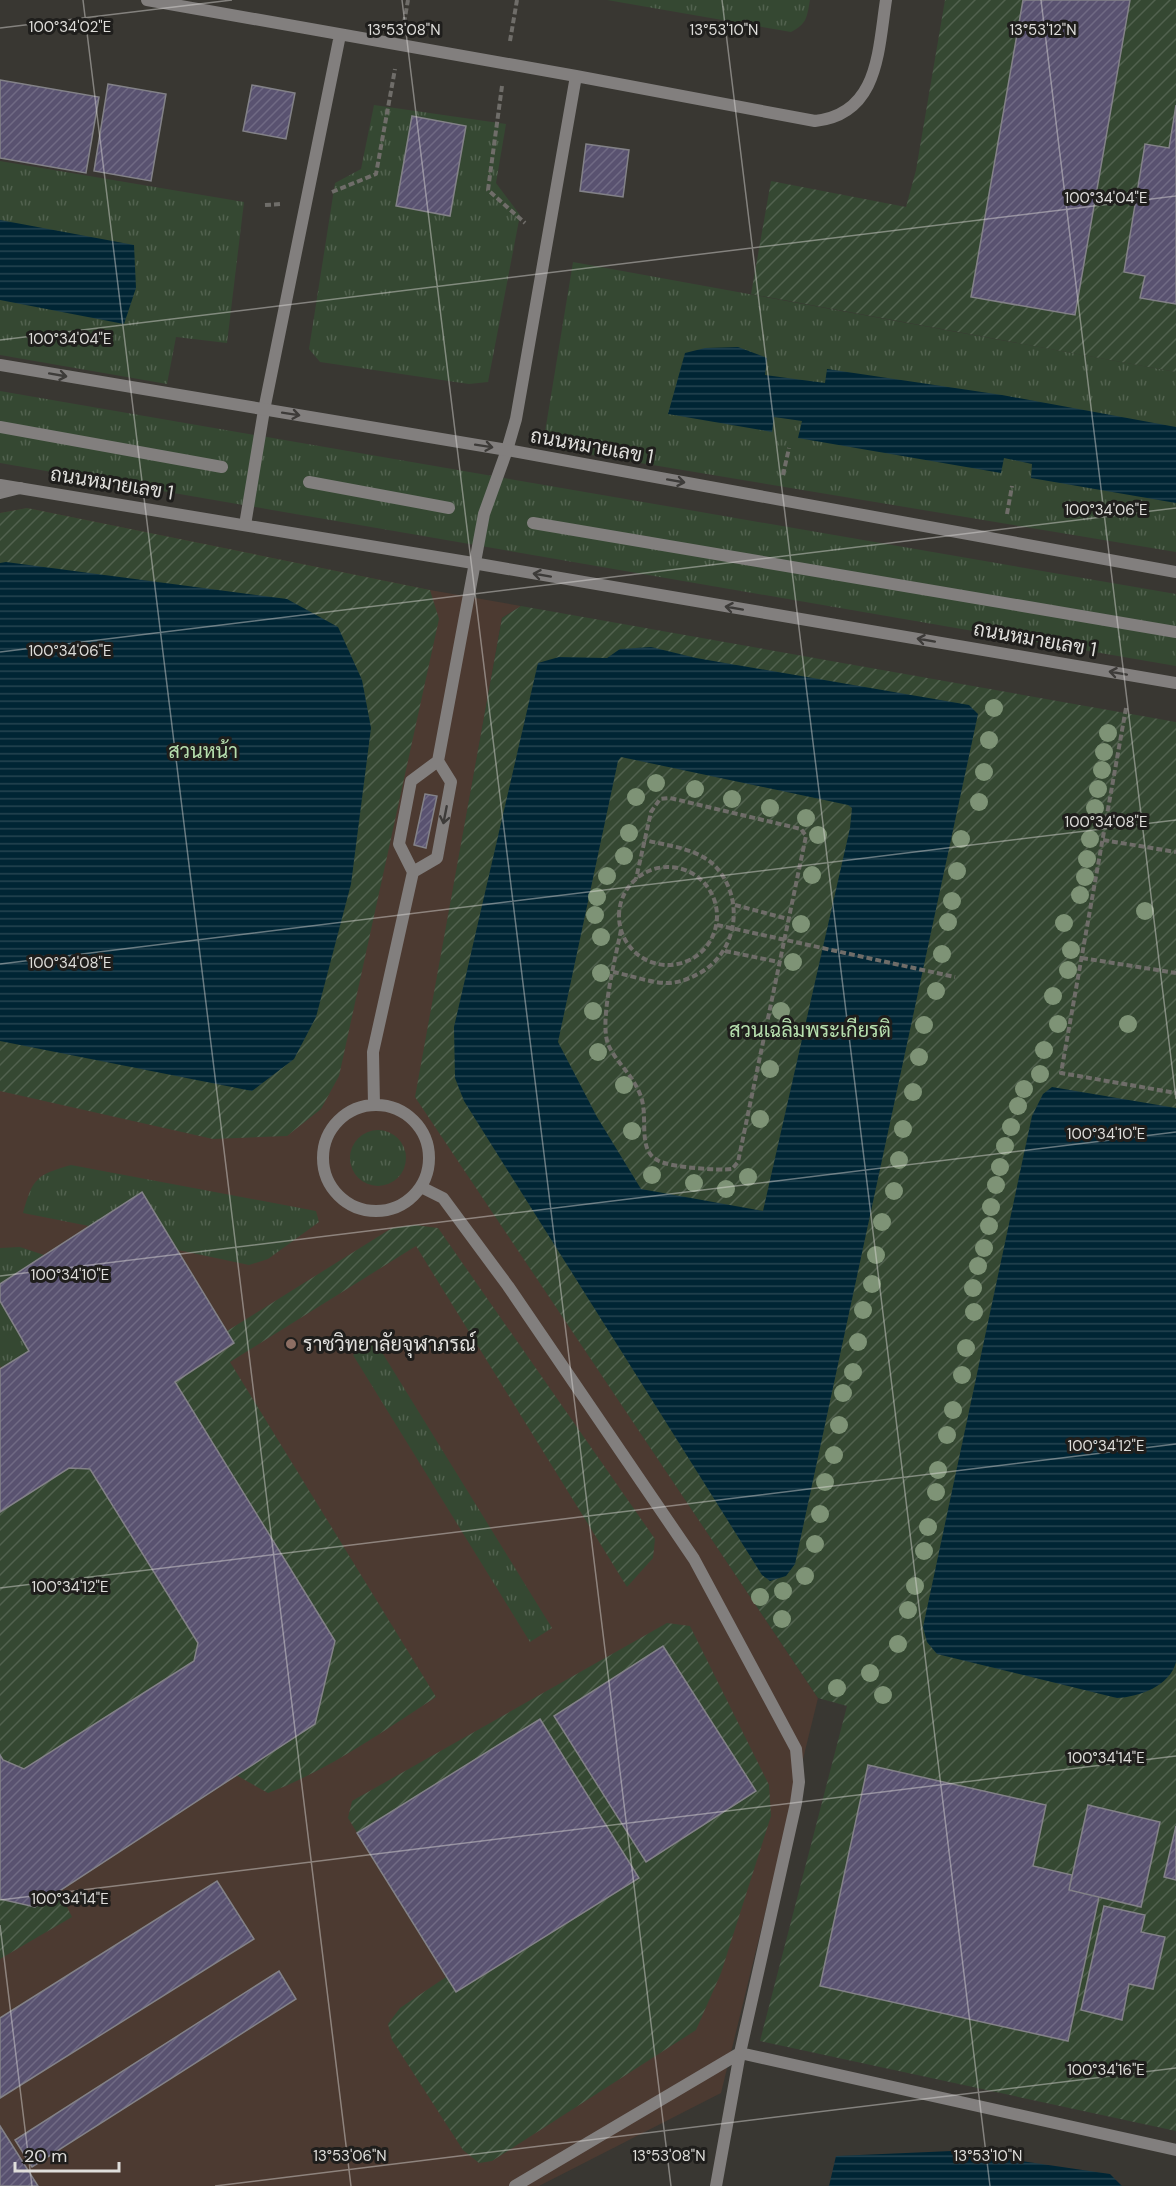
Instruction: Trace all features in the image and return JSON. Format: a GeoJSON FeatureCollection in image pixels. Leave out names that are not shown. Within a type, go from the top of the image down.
{"type":"FeatureCollection","features":[{"type":"Feature","properties":{"kind":"street"},"geometry":{"type":"LineString","coordinates":[[147,0],[576,76],[815,122],[830,120],[850,110],[864,94],[874,74],[886,0]]}},
{"type":"Feature","properties":{"kind":"street"},"geometry":{"type":"LineString","coordinates":[[245,525],[264,410],[340,35]]}},
{"type":"Feature","properties":{"kind":"street"},"geometry":{"type":"LineString","coordinates":[[374,1105],[373,1052],[413,872],[399,844],[411,781],[438,761],[483,514],[516,419],[576,76]]}},
{"type":"Feature","properties":{"kind":"street","name":"ถนนหมายเลข 1"},"geometry":{"type":"LineString","coordinates":[[0,365],[507,450],[1176,572]]}},
{"type":"Feature","properties":{"kind":"street","name":"ถนนหมายเลข 1"},"geometry":{"type":"LineString","coordinates":[[0,427],[222,467]]}},
{"type":"Feature","properties":{"kind":"street"},"geometry":{"type":"LineString","coordinates":[[309,482],[449,508]]}},
{"type":"Feature","properties":{"kind":"street","name":"ถนนหมายเลข 1"},"geometry":{"type":"LineString","coordinates":[[0,485],[1176,683]]}},
{"type":"Feature","properties":{"kind":"street"},"geometry":{"type":"LineString","coordinates":[[0,493],[21,488]]}},
{"type":"Feature","properties":{"kind":"street","name":"ถนนหมายเลข 1"},"geometry":{"type":"LineString","coordinates":[[533,523],[1176,632]]}},
{"type":"Feature","properties":{"kind":"street"},"geometry":{"type":"LineString","coordinates":[[413,872],[437,858],[452,782],[438,761]]}},
{"type":"Feature","properties":{"kind":"street"},"geometry":{"type":"LineString","coordinates":[[383,1105],[400,1110],[414,1121],[425,1135],[429,1153],[428,1170],[421,1187],[410,1200],[395,1208],[378,1211],[361,1208],[345,1201],[333,1189],[326,1173],[323,1156],[327,1139],[335,1124],[349,1112],[365,1106],[383,1105]]}},
{"type":"Feature","properties":{"kind":"street"},"geometry":{"type":"LineString","coordinates":[[421,1187],[443,1198],[482,1251],[694,1559],[795,1749],[799,1782],[796,1803],[740,2053],[716,2186]]}},
{"type":"Feature","properties":{"kind":"street"},"geometry":{"type":"LineString","coordinates":[[515,2186],[740,2053],[1176,2150]]}},
{"type":"Feature","properties":{"kind":"path"},"geometry":{"type":"LineString","coordinates":[[265,205],[307,202],[376,174],[408,0]]}},
{"type":"Feature","properties":{"kind":"path"},"geometry":{"type":"LineString","coordinates":[[517,0],[505,64],[488,190],[546,242]]}},
{"type":"Feature","properties":{"kind":"path"},"geometry":{"type":"LineString","coordinates":[[783,475],[789,448]]}},
{"type":"Feature","properties":{"kind":"path"},"geometry":{"type":"LineString","coordinates":[[1007,514],[1012,486]]}},
{"type":"Feature","properties":{"kind":"path"},"geometry":{"type":"LineString","coordinates":[[1126,708],[1061,1073],[1176,1093]]}},
{"type":"Feature","properties":{"kind":"path"},"geometry":{"type":"LineString","coordinates":[[621,930],[605,1033],[609,1045],[631,1075],[640,1094],[645,1109],[645,1139],[649,1154],[660,1162],[718,1171],[732,1170],[738,1162],[806,836],[801,829],[670,798],[660,799],[651,812],[636,879]]}},
{"type":"Feature","properties":{"kind":"path"},"geometry":{"type":"LineString","coordinates":[[613,972],[668,983],[688,979],[709,968],[725,951],[733,928],[735,905],[727,883],[713,865],[693,852],[645,840]]}},
{"type":"Feature","properties":{"kind":"path"},"geometry":{"type":"LineString","coordinates":[[1102,840],[1176,852]]}},
{"type":"Feature","properties":{"kind":"path"},"geometry":{"type":"LineString","coordinates":[[660,867],[676,867],[693,872],[706,884],[715,898],[717,925],[708,946],[697,957],[682,964],[667,966],[652,963],[638,956],[627,944],[621,930],[619,914],[622,899],[630,884],[636,879],[643,873],[660,867]]}},
{"type":"Feature","properties":{"kind":"path"},"geometry":{"type":"LineString","coordinates":[[735,905],[789,919]]}},
{"type":"Feature","properties":{"kind":"path"},"geometry":{"type":"LineString","coordinates":[[717,925],[955,977]]}},
{"type":"Feature","properties":{"kind":"path"},"geometry":{"type":"LineString","coordinates":[[725,951],[779,962]]}},
{"type":"Feature","properties":{"kind":"path"},"geometry":{"type":"LineString","coordinates":[[1082,957],[1176,973]]}},
{"type":"Feature","properties":{"kind":"shaded area","name":"ราชวิทยาลัยจุฬาภรณ์"},"geometry":{"type":"Polygon","coordinates":[[[27,508],[430,590],[521,606],[502,618],[416,1097],[818,1698],[721,2093],[539,2186],[0,2186],[0,513],[27,508]]]}},
{"type":"Feature","properties":{"kind":"green space"},"geometry":{"type":"Polygon","coordinates":[[[607,0],[810,0],[805,19],[791,32],[607,0]]]}},
{"type":"Feature","properties":{"kind":"green space"},"geometry":{"type":"Polygon","coordinates":[[[945,0],[1176,0],[1176,372],[751,294],[771,181],[906,207],[916,170],[945,0]]]}},
{"type":"Feature","properties":{"kind":"green space"},"geometry":{"type":"Polygon","coordinates":[[[374,105],[506,124],[496,183],[520,215],[488,382],[469,384],[320,362],[309,349],[335,183],[361,169],[374,105]]]}},
{"type":"Feature","properties":{"kind":"green space"},"geometry":{"type":"Polygon","coordinates":[[[0,161],[244,202],[227,343],[176,337],[167,384],[0,355],[0,161]]]}},
{"type":"Feature","properties":{"kind":"green space"},"geometry":{"type":"Polygon","coordinates":[[[573,262],[1176,372],[1176,552],[562,450],[544,438],[573,262]]]}},
{"type":"Feature","properties":{"kind":"green space"},"geometry":{"type":"Polygon","coordinates":[[[0,391],[1176,594],[1176,666],[0,463],[0,391]]]}},
{"type":"Feature","properties":{"kind":"green space","name":"สวนหน้า"},"geometry":{"type":"Polygon","coordinates":[[[27,508],[430,590],[439,619],[339,1076],[321,1109],[287,1136],[213,1139],[0,1091],[0,513],[27,508]]]}},
{"type":"Feature","properties":{"kind":"green space","name":"สวนเฉลิมพระเกียรติ"},"geometry":{"type":"Polygon","coordinates":[[[521,606],[1176,722],[1176,2131],[760,2041],[847,1706],[818,1698],[415,1097],[502,618],[521,606]]]}},
{"type":"Feature","properties":{"kind":"green space"},"geometry":{"type":"Polygon","coordinates":[[[373,1130],[383,1130],[398,1138],[404,1147],[406,1158],[404,1169],[398,1178],[383,1186],[373,1186],[362,1181],[355,1174],[350,1163],[350,1153],[355,1142],[362,1135],[373,1130]]]}},
{"type":"Feature","properties":{"kind":"green space"},"geometry":{"type":"Polygon","coordinates":[[[71,1165],[316,1211],[319,1222],[268,1259],[249,1265],[178,1250],[89,1226],[23,1213],[33,1185],[43,1175],[71,1165]]]}},
{"type":"Feature","properties":{"kind":"green space"},"geometry":{"type":"Polygon","coordinates":[[[415,1225],[438,1228],[655,1539],[653,1558],[627,1587],[416,1246],[230,1362],[436,1697],[334,1762],[268,1793],[236,1775],[315,1724],[335,1641],[175,1382],[234,1344],[227,1331],[392,1228],[415,1225]]]}},
{"type":"Feature","properties":{"kind":"green space"},"geometry":{"type":"Polygon","coordinates":[[[20,1247],[44,1255],[0,1284],[0,1248],[20,1247]]]}},
{"type":"Feature","properties":{"kind":"green space"},"geometry":{"type":"Polygon","coordinates":[[[0,1301],[29,1351],[2,1368],[0,1366],[0,1301]]]}},
{"type":"Feature","properties":{"kind":"green space"},"geometry":{"type":"Polygon","coordinates":[[[375,1341],[552,1628],[530,1642],[353,1355],[375,1341]]]}},
{"type":"Feature","properties":{"kind":"green space"},"geometry":{"type":"Polygon","coordinates":[[[69,1468],[90,1469],[198,1643],[194,1661],[24,1769],[3,1760],[0,1755],[0,1512],[69,1468]]]}},
{"type":"Feature","properties":{"kind":"green space"},"geometry":{"type":"Polygon","coordinates":[[[667,1623],[690,1626],[769,1785],[771,1816],[721,1973],[696,2030],[492,2161],[479,2163],[463,2150],[392,2040],[388,2024],[400,2008],[446,1977],[348,1818],[352,1801],[667,1623]]]}},
{"type":"Feature","properties":{"kind":"green space"},"geometry":{"type":"Polygon","coordinates":[[[59,1891],[72,1917],[0,1959],[0,1899],[35,1906],[59,1891]]]}},
{"type":"Feature","properties":{"kind":"water"},"geometry":{"type":"Polygon","coordinates":[[[0,220],[134,245],[136,288],[124,324],[0,300],[0,220]]]}},
{"type":"Feature","properties":{"kind":"water"},"geometry":{"type":"Polygon","coordinates":[[[738,347],[767,358],[765,375],[825,383],[827,369],[1002,395],[1176,427],[1176,503],[1031,478],[1032,464],[1004,458],[1001,473],[798,438],[802,421],[774,417],[772,432],[668,414],[685,353],[705,348],[738,347]]]}},
{"type":"Feature","properties":{"kind":"water","name":"สวนหน้า"},"geometry":{"type":"Polygon","coordinates":[[[0,563],[287,599],[338,627],[362,680],[371,728],[351,884],[316,1017],[294,1059],[252,1091],[0,1041],[0,563]]]}},
{"type":"Feature","properties":{"kind":"water"},"geometry":{"type":"Polygon","coordinates":[[[651,647],[696,658],[969,705],[978,714],[795,1564],[786,1576],[770,1581],[762,1575],[464,1101],[455,1078],[454,1027],[538,663],[559,657],[607,658],[620,649],[651,647]],[[621,757],[618,761],[558,1042],[597,1117],[641,1189],[763,1211],[850,828],[852,808],[848,805],[621,757]]]}},
{"type":"Feature","properties":{"kind":"water"},"geometry":{"type":"Polygon","coordinates":[[[1052,1087],[1176,1108],[1176,1662],[1173,1670],[1160,1684],[1152,1689],[1126,1697],[1117,1698],[937,1654],[927,1642],[923,1627],[1032,1116],[1043,1094],[1052,1087]]]}},
{"type":"Feature","properties":{"kind":"water"},"geometry":{"type":"Polygon","coordinates":[[[952,2151],[1110,2174],[1122,2186],[829,2186],[836,2156],[952,2151]]]}},
{"type":"Feature","properties":{"kind":"building"},"geometry":{"type":"Polygon","coordinates":[[[1023,0],[1130,0],[1075,315],[971,297],[1023,0]]]}},
{"type":"Feature","properties":{"kind":"building"},"geometry":{"type":"Polygon","coordinates":[[[0,80],[99,97],[86,173],[0,158],[0,80]]]}},
{"type":"Feature","properties":{"kind":"building"},"geometry":{"type":"Polygon","coordinates":[[[108,84],[166,94],[151,181],[94,171],[108,84]]]}},
{"type":"Feature","properties":{"kind":"building"},"geometry":{"type":"Polygon","coordinates":[[[252,85],[295,93],[286,139],[243,131],[252,85]]]}},
{"type":"Feature","properties":{"kind":"building"},"geometry":{"type":"Polygon","coordinates":[[[1176,105],[1176,304],[1140,298],[1145,276],[1124,272],[1145,144],[1169,148],[1176,105]]]}},
{"type":"Feature","properties":{"kind":"building"},"geometry":{"type":"Polygon","coordinates":[[[412,116],[466,126],[450,216],[396,206],[412,116]]]}},
{"type":"Feature","properties":{"kind":"building"},"geometry":{"type":"Polygon","coordinates":[[[586,144],[629,150],[623,197],[580,191],[586,144]]]}},
{"type":"Feature","properties":{"kind":"building"},"geometry":{"type":"Polygon","coordinates":[[[425,794],[437,796],[426,848],[414,845],[425,794]]]}},
{"type":"Feature","properties":{"kind":"building"},"geometry":{"type":"Polygon","coordinates":[[[142,1192],[234,1343],[175,1382],[335,1641],[315,1724],[35,1907],[0,1899],[0,1755],[3,1760],[24,1769],[194,1661],[198,1643],[90,1469],[69,1468],[0,1512],[0,1369],[29,1351],[0,1301],[0,1284],[142,1192]]]}},
{"type":"Feature","properties":{"kind":"building"},"geometry":{"type":"Polygon","coordinates":[[[663,1646],[756,1791],[646,1862],[554,1716],[663,1646]]]}},
{"type":"Feature","properties":{"kind":"building"},"geometry":{"type":"Polygon","coordinates":[[[540,1719],[639,1878],[456,1992],[357,1833],[540,1719]]]}},
{"type":"Feature","properties":{"kind":"building"},"geometry":{"type":"Polygon","coordinates":[[[868,1765],[1046,1805],[1033,1866],[1072,1875],[1069,1890],[1099,1897],[1068,2041],[820,1986],[868,1765]]]}},
{"type":"Feature","properties":{"kind":"building"},"geometry":{"type":"Polygon","coordinates":[[[1088,1805],[1160,1822],[1141,1907],[1069,1890],[1088,1805]]]}},
{"type":"Feature","properties":{"kind":"building"},"geometry":{"type":"Polygon","coordinates":[[[1176,1826],[1176,1880],[1164,1877],[1176,1826]]]}},
{"type":"Feature","properties":{"kind":"building"},"geometry":{"type":"Polygon","coordinates":[[[217,1881],[254,1939],[0,2098],[0,2018],[217,1881]]]}},
{"type":"Feature","properties":{"kind":"building"},"geometry":{"type":"Polygon","coordinates":[[[1104,1906],[1145,1915],[1141,1932],[1165,1937],[1153,1989],[1129,1984],[1122,2020],[1081,2010],[1104,1906]]]}},
{"type":"Feature","properties":{"kind":"building"},"geometry":{"type":"Polygon","coordinates":[[[279,1971],[296,1999],[32,2167],[15,2140],[279,1971]]]}},
{"type":"Feature","properties":{"kind":"building"},"geometry":{"type":"Polygon","coordinates":[[[0,2126],[38,2186],[0,2186],[0,2126]]]}},
{"type":"Feature","properties":{"kind":"place","name":"ราชวิทยาลัยจุฬาภรณ์"},"geometry":{"type":"Point","coordinates":[291,1344]}}]}
